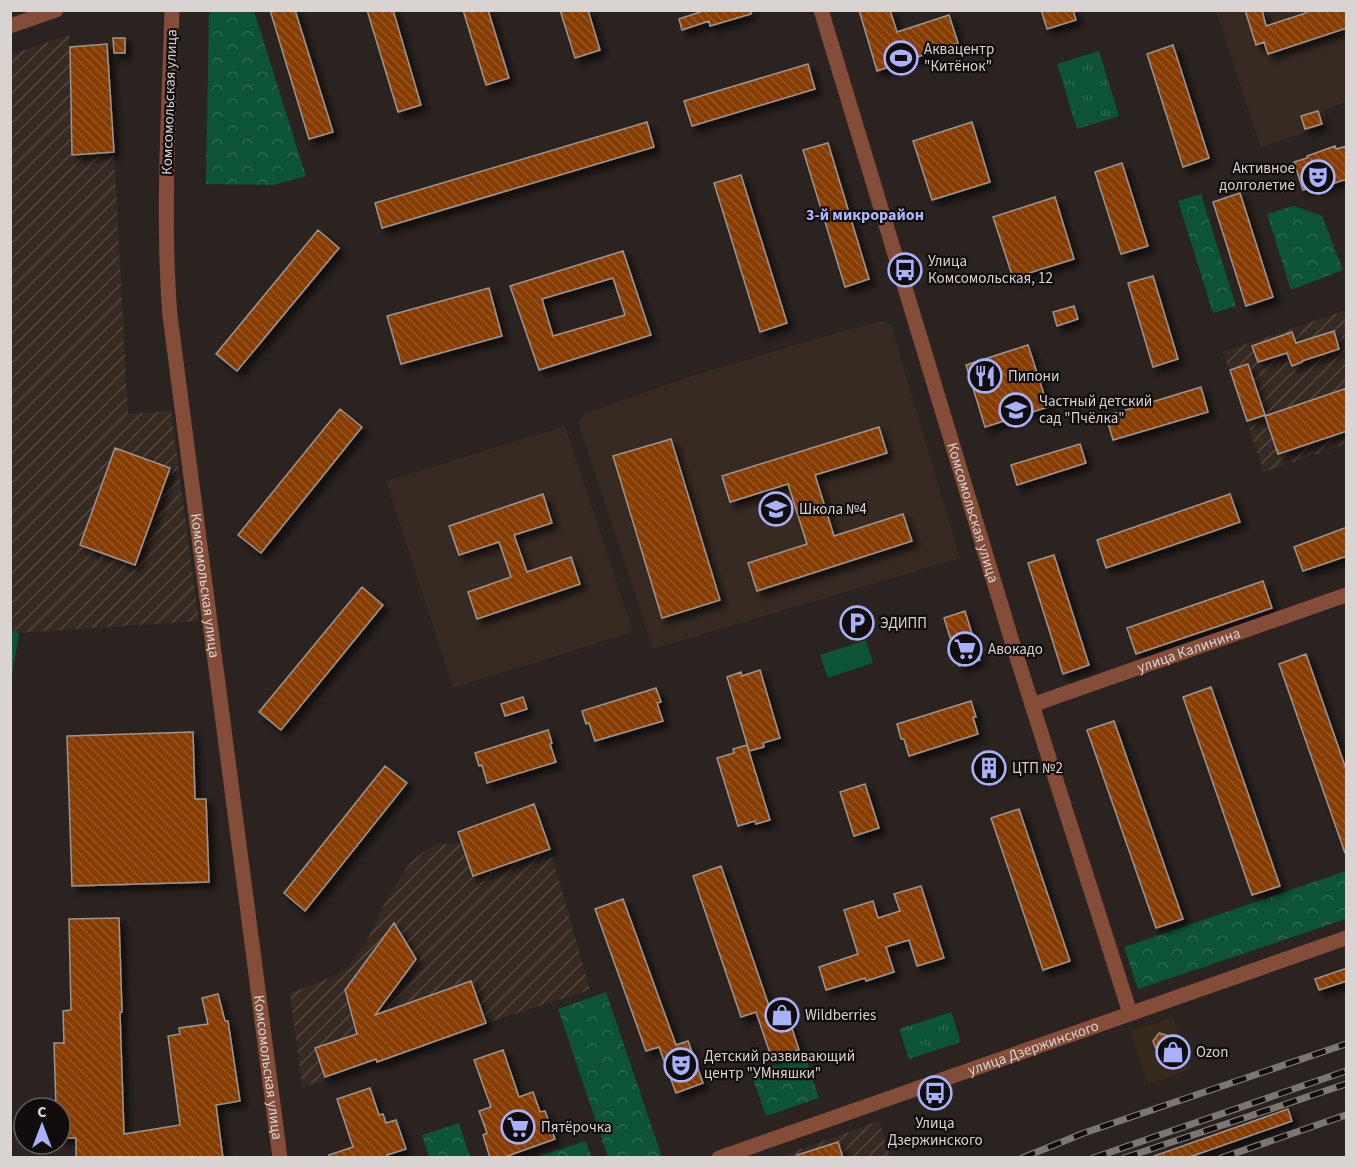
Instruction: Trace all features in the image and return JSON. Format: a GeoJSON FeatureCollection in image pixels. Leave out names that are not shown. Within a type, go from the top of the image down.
{"type":"FeatureCollection","features":[{"type":"Feature","properties":{"kind":"street"},"geometry":{"type":"LineString","coordinates":[[10,26],[56,10]]}},
{"type":"Feature","properties":{"kind":"street","name":"Комсомольская улица"},"geometry":{"type":"LineString","coordinates":[[172,10],[166,217],[170,316],[280,1158]]}},
{"type":"Feature","properties":{"kind":"street","name":"Комсомольская улица"},"geometry":{"type":"LineString","coordinates":[[821,10],[1032,705],[1130,1013]]}},
{"type":"Feature","properties":{"kind":"street","name":"улица Калинина"},"geometry":{"type":"LineString","coordinates":[[1032,705],[1347,595]]}},
{"type":"Feature","properties":{"kind":"street","name":"улица Дзержинского"},"geometry":{"type":"LineString","coordinates":[[719,1158],[1347,938]]}},
{"type":"Feature","properties":{"kind":"shaded area"},"geometry":{"type":"Polygon","coordinates":[[[1216,11],[1346,11],[1346,102],[1324,110],[1328,124],[1261,148],[1216,11]]]}},
{"type":"Feature","properties":{"kind":"shaded area"},"geometry":{"type":"Polygon","coordinates":[[[69,35],[72,155],[114,152],[128,414],[171,411],[199,621],[19,633],[11,630],[10,55],[69,35]]]}},
{"type":"Feature","properties":{"kind":"shaded area"},"geometry":{"type":"Polygon","coordinates":[[[1346,310],[1346,444],[1264,472],[1223,352],[1346,310]]]}},
{"type":"Feature","properties":{"kind":"shaded area","name":"Школа №4"},"geometry":{"type":"Polygon","coordinates":[[[881,321],[891,325],[960,558],[653,649],[578,422],[586,413],[692,376],[881,321]]]}},
{"type":"Feature","properties":{"kind":"shaded area"},"geometry":{"type":"Polygon","coordinates":[[[565,426],[633,632],[453,688],[386,481],[565,426]]]}},
{"type":"Feature","properties":{"kind":"shaded area"},"geometry":{"type":"Polygon","coordinates":[[[534,804],[550,849],[590,990],[486,1023],[377,1062],[375,1059],[325,1077],[324,1082],[302,1086],[290,993],[334,976],[347,968],[364,946],[388,897],[410,863],[422,853],[438,844],[461,844],[458,832],[534,804]]]}},
{"type":"Feature","properties":{"kind":"shaded area"},"geometry":{"type":"Polygon","coordinates":[[[1173,1018],[1192,1069],[1148,1084],[1130,1031],[1173,1018]]]}},
{"type":"Feature","properties":{"kind":"shaded area"},"geometry":{"type":"Polygon","coordinates":[[[879,1121],[890,1157],[776,1158],[879,1121]]]}},
{"type":"Feature","properties":{"kind":"green space"},"geometry":{"type":"Polygon","coordinates":[[[209,11],[254,11],[306,176],[273,185],[206,184],[209,11]]]}},
{"type":"Feature","properties":{"kind":"green space"},"geometry":{"type":"Polygon","coordinates":[[[1099,51],[1119,116],[1077,129],[1057,64],[1099,51]]]}},
{"type":"Feature","properties":{"kind":"green space"},"geometry":{"type":"Polygon","coordinates":[[[1201,194],[1236,306],[1213,313],[1178,201],[1201,194]]]}},
{"type":"Feature","properties":{"kind":"green space"},"geometry":{"type":"Polygon","coordinates":[[[1294,206],[1322,216],[1343,270],[1291,290],[1267,214],[1294,206]]]}},
{"type":"Feature","properties":{"kind":"green space"},"geometry":{"type":"Polygon","coordinates":[[[11,630],[19,633],[11,682],[11,630]]]}},
{"type":"Feature","properties":{"kind":"green space"},"geometry":{"type":"Polygon","coordinates":[[[866,640],[873,663],[828,678],[820,655],[866,640]]]}},
{"type":"Feature","properties":{"kind":"green space"},"geometry":{"type":"Polygon","coordinates":[[[1346,871],[1346,919],[1138,989],[1124,947],[1346,871]]]}},
{"type":"Feature","properties":{"kind":"green space"},"geometry":{"type":"Polygon","coordinates":[[[606,992],[662,1157],[608,1157],[558,1009],[606,992]]]}},
{"type":"Feature","properties":{"kind":"green space"},"geometry":{"type":"Polygon","coordinates":[[[951,1012],[961,1042],[909,1059],[899,1029],[951,1012]]]}},
{"type":"Feature","properties":{"kind":"green space"},"geometry":{"type":"Polygon","coordinates":[[[805,1055],[819,1098],[766,1116],[751,1073],[805,1055]]]}},
{"type":"Feature","properties":{"kind":"green space"},"geometry":{"type":"Polygon","coordinates":[[[459,1123],[470,1157],[429,1157],[422,1135],[459,1123]]]}},
{"type":"Feature","properties":{"kind":"green space"},"geometry":{"type":"Polygon","coordinates":[[[586,1141],[591,1157],[536,1157],[586,1141]]]}},
{"type":"Feature","properties":{"kind":"building"},"geometry":{"type":"Polygon","coordinates":[[[270,10],[295,10],[333,132],[309,139],[270,10]]]}},
{"type":"Feature","properties":{"kind":"building"},"geometry":{"type":"Polygon","coordinates":[[[367,10],[393,10],[421,105],[398,112],[367,10]]]}},
{"type":"Feature","properties":{"kind":"building"},"geometry":{"type":"Polygon","coordinates":[[[463,10],[488,10],[509,78],[486,85],[463,10]]]}},
{"type":"Feature","properties":{"kind":"building"},"geometry":{"type":"Polygon","coordinates":[[[560,10],[588,10],[600,50],[575,58],[560,10]]]}},
{"type":"Feature","properties":{"kind":"building"},"geometry":{"type":"Polygon","coordinates":[[[706,10],[751,10],[751,14],[710,26],[709,21],[682,30],[679,19],[706,10]]]}},
{"type":"Feature","properties":{"kind":"building"},"geometry":{"type":"Polygon","coordinates":[[[859,10],[890,10],[897,32],[949,15],[958,43],[877,71],[859,10]]]}},
{"type":"Feature","properties":{"kind":"building"},"geometry":{"type":"Polygon","coordinates":[[[1041,10],[1073,10],[1076,20],[1047,29],[1041,10]]]}},
{"type":"Feature","properties":{"kind":"building"},"geometry":{"type":"Polygon","coordinates":[[[1245,10],[1262,10],[1266,26],[1306,13],[1306,10],[1347,10],[1347,28],[1268,54],[1264,42],[1256,45],[1245,10]]]}},
{"type":"Feature","properties":{"kind":"building"},"geometry":{"type":"Polygon","coordinates":[[[113,38],[125,38],[125,53],[114,53],[113,38]]]}},
{"type":"Feature","properties":{"kind":"building"},"geometry":{"type":"Polygon","coordinates":[[[107,44],[114,152],[72,155],[70,47],[107,44]]]}},
{"type":"Feature","properties":{"kind":"building"},"geometry":{"type":"Polygon","coordinates":[[[1173,45],[1209,158],[1183,167],[1147,54],[1173,45]]]}},
{"type":"Feature","properties":{"kind":"building"},"geometry":{"type":"Polygon","coordinates":[[[808,64],[815,89],[692,126],[684,101],[808,64]]]}},
{"type":"Feature","properties":{"kind":"building"},"geometry":{"type":"Polygon","coordinates":[[[1318,111],[1322,124],[1305,129],[1301,116],[1318,111]]]}},
{"type":"Feature","properties":{"kind":"building"},"geometry":{"type":"Polygon","coordinates":[[[647,122],[654,147],[382,228],[375,203],[647,122]]]}},
{"type":"Feature","properties":{"kind":"building"},"geometry":{"type":"Polygon","coordinates":[[[972,122],[990,182],[932,200],[913,141],[972,122]]]}},
{"type":"Feature","properties":{"kind":"building"},"geometry":{"type":"Polygon","coordinates":[[[828,143],[869,279],[845,287],[803,150],[828,143]]]}},
{"type":"Feature","properties":{"kind":"building"},"geometry":{"type":"Polygon","coordinates":[[[1335,146],[1336,149],[1347,146],[1347,179],[1316,189],[1315,186],[1303,190],[1294,162],[1335,146]]]}},
{"type":"Feature","properties":{"kind":"building"},"geometry":{"type":"Polygon","coordinates":[[[1122,163],[1148,246],[1121,254],[1095,172],[1122,163]]]}},
{"type":"Feature","properties":{"kind":"building"},"geometry":{"type":"Polygon","coordinates":[[[741,175],[787,323],[760,332],[714,183],[741,175]]]}},
{"type":"Feature","properties":{"kind":"building"},"geometry":{"type":"Polygon","coordinates":[[[1240,193],[1273,297],[1246,306],[1213,202],[1240,193]]]}},
{"type":"Feature","properties":{"kind":"building"},"geometry":{"type":"Polygon","coordinates":[[[1055,197],[1074,259],[1013,278],[993,217],[1055,197]]]}},
{"type":"Feature","properties":{"kind":"building"},"geometry":{"type":"Polygon","coordinates":[[[318,230],[339,248],[237,371],[216,354],[318,230]]]}},
{"type":"Feature","properties":{"kind":"building"},"geometry":{"type":"Polygon","coordinates":[[[623,251],[651,335],[539,370],[510,286],[623,251]],[[613,278],[542,299],[553,336],[625,315],[613,278]]]}},
{"type":"Feature","properties":{"kind":"building"},"geometry":{"type":"Polygon","coordinates":[[[1153,276],[1178,359],[1153,367],[1128,283],[1153,276]]]}},
{"type":"Feature","properties":{"kind":"building"},"geometry":{"type":"Polygon","coordinates":[[[489,288],[502,336],[401,364],[387,316],[489,288]]]}},
{"type":"Feature","properties":{"kind":"building"},"geometry":{"type":"Polygon","coordinates":[[[1074,306],[1078,319],[1057,326],[1053,312],[1074,306]]]}},
{"type":"Feature","properties":{"kind":"building"},"geometry":{"type":"Polygon","coordinates":[[[1334,331],[1339,349],[1292,366],[1287,353],[1258,362],[1252,346],[1292,332],[1296,343],[1334,331]]]}},
{"type":"Feature","properties":{"kind":"building"},"geometry":{"type":"Polygon","coordinates":[[[1028,345],[1048,407],[985,427],[966,365],[1028,345]]]}},
{"type":"Feature","properties":{"kind":"building"},"geometry":{"type":"Polygon","coordinates":[[[1248,364],[1265,415],[1247,421],[1230,370],[1248,364]]]}},
{"type":"Feature","properties":{"kind":"building"},"geometry":{"type":"Polygon","coordinates":[[[1201,387],[1208,412],[1113,440],[1106,416],[1201,387]]]}},
{"type":"Feature","properties":{"kind":"building"},"geometry":{"type":"Polygon","coordinates":[[[1347,388],[1347,431],[1278,454],[1265,416],[1347,388]]]}},
{"type":"Feature","properties":{"kind":"building"},"geometry":{"type":"Polygon","coordinates":[[[340,409],[362,427],[261,553],[238,535],[340,409]]]}},
{"type":"Feature","properties":{"kind":"building"},"geometry":{"type":"Polygon","coordinates":[[[879,427],[887,453],[815,475],[834,536],[903,514],[912,541],[757,591],[748,563],[807,544],[788,484],[730,502],[722,476],[879,427]]]}},
{"type":"Feature","properties":{"kind":"building"},"geometry":{"type":"Polygon","coordinates":[[[671,439],[720,600],[662,618],[613,456],[671,439]]]}},
{"type":"Feature","properties":{"kind":"building"},"geometry":{"type":"Polygon","coordinates":[[[1080,444],[1086,463],[1017,485],[1011,465],[1080,444]]]}},
{"type":"Feature","properties":{"kind":"building"},"geometry":{"type":"Polygon","coordinates":[[[115,448],[170,468],[135,565],[80,545],[115,448]]]}},
{"type":"Feature","properties":{"kind":"building"},"geometry":{"type":"Polygon","coordinates":[[[543,494],[552,523],[514,535],[527,572],[571,557],[580,584],[477,619],[468,592],[511,577],[499,542],[459,555],[449,526],[543,494]]]}},
{"type":"Feature","properties":{"kind":"building"},"geometry":{"type":"Polygon","coordinates":[[[1230,494],[1240,522],[1106,568],[1097,540],[1230,494]]]}},
{"type":"Feature","properties":{"kind":"building"},"geometry":{"type":"Polygon","coordinates":[[[1347,527],[1347,556],[1303,571],[1294,547],[1347,527]]]}},
{"type":"Feature","properties":{"kind":"building"},"geometry":{"type":"Polygon","coordinates":[[[1054,555],[1089,665],[1063,674],[1028,563],[1054,555]]]}},
{"type":"Feature","properties":{"kind":"building"},"geometry":{"type":"Polygon","coordinates":[[[1263,581],[1272,608],[1136,654],[1127,628],[1263,581]]]}},
{"type":"Feature","properties":{"kind":"building"},"geometry":{"type":"Polygon","coordinates":[[[362,587],[383,605],[281,730],[259,712],[362,587]]]}},
{"type":"Feature","properties":{"kind":"building","name":"Авокадо"},"geometry":{"type":"Polygon","coordinates":[[[965,611],[980,660],[959,666],[944,618],[965,611]]]}},
{"type":"Feature","properties":{"kind":"building"},"geometry":{"type":"Polygon","coordinates":[[[1306,654],[1347,772],[1347,853],[1345,853],[1279,664],[1306,654]]]}},
{"type":"Feature","properties":{"kind":"building"},"geometry":{"type":"Polygon","coordinates":[[[760,670],[780,738],[763,743],[764,747],[749,751],[727,677],[741,672],[742,676],[760,670]]]}},
{"type":"Feature","properties":{"kind":"building"},"geometry":{"type":"Polygon","coordinates":[[[1211,687],[1280,886],[1252,895],[1183,697],[1211,687]]]}},
{"type":"Feature","properties":{"kind":"building"},"geometry":{"type":"Polygon","coordinates":[[[656,688],[661,702],[657,703],[663,721],[595,741],[582,711],[656,688]]]}},
{"type":"Feature","properties":{"kind":"building"},"geometry":{"type":"Polygon","coordinates":[[[523,697],[527,709],[505,716],[501,704],[523,697]]]}},
{"type":"Feature","properties":{"kind":"building"},"geometry":{"type":"Polygon","coordinates":[[[971,701],[978,734],[909,756],[897,724],[971,701]]]}},
{"type":"Feature","properties":{"kind":"building"},"geometry":{"type":"Polygon","coordinates":[[[1114,721],[1183,919],[1156,928],[1087,730],[1114,721]]]}},
{"type":"Feature","properties":{"kind":"building"},"geometry":{"type":"Polygon","coordinates":[[[548,730],[556,762],[487,783],[482,765],[479,766],[475,753],[548,730]]]}},
{"type":"Feature","properties":{"kind":"building"},"geometry":{"type":"Polygon","coordinates":[[[193,732],[195,799],[206,799],[209,882],[72,886],[67,736],[193,732]]]}},
{"type":"Feature","properties":{"kind":"building"},"geometry":{"type":"Polygon","coordinates":[[[747,745],[770,820],[738,826],[717,758],[734,753],[733,749],[747,745]]]}},
{"type":"Feature","properties":{"kind":"building","name":"ЦТП №2"},"geometry":{"type":"Polygon","coordinates":[[[999,756],[1004,771],[978,779],[974,765],[999,756]]]}},
{"type":"Feature","properties":{"kind":"building"},"geometry":{"type":"Polygon","coordinates":[[[385,766],[407,783],[305,911],[284,893],[385,766]]]}},
{"type":"Feature","properties":{"kind":"building"},"geometry":{"type":"Polygon","coordinates":[[[865,784],[879,828],[854,836],[840,792],[865,784]]]}},
{"type":"Feature","properties":{"kind":"building"},"geometry":{"type":"Polygon","coordinates":[[[534,804],[550,849],[473,876],[458,832],[534,804]]]}},
{"type":"Feature","properties":{"kind":"building"},"geometry":{"type":"Polygon","coordinates":[[[1019,809],[1070,961],[1043,970],[991,818],[1019,809]]]}},
{"type":"Feature","properties":{"kind":"building"},"geometry":{"type":"Polygon","coordinates":[[[721,866],[771,1012],[785,1007],[799,1050],[772,1059],[756,1012],[741,1017],[693,876],[721,866]]]}},
{"type":"Feature","properties":{"kind":"building"},"geometry":{"type":"Polygon","coordinates":[[[921,886],[944,958],[917,966],[909,940],[886,947],[894,972],[826,990],[819,967],[858,954],[844,910],[873,901],[878,918],[900,911],[894,894],[921,886]]]}},
{"type":"Feature","properties":{"kind":"building"},"geometry":{"type":"Polygon","coordinates":[[[623,899],[676,1045],[688,1041],[703,1083],[676,1093],[659,1047],[646,1051],[595,909],[623,899]]]}},
{"type":"Feature","properties":{"kind":"building"},"geometry":{"type":"Polygon","coordinates":[[[119,918],[124,1134],[180,1125],[168,1036],[180,1034],[179,1028],[208,1024],[202,998],[218,994],[225,1021],[228,1021],[240,1101],[216,1105],[223,1158],[76,1158],[76,1138],[72,1138],[72,1096],[56,1096],[54,1043],[64,1043],[63,1011],[71,1010],[69,919],[119,918]]]}},
{"type":"Feature","properties":{"kind":"building"},"geometry":{"type":"Polygon","coordinates":[[[394,923],[416,959],[375,1015],[471,981],[486,1023],[377,1062],[376,1059],[325,1077],[315,1048],[357,1034],[345,990],[394,923]]]}},
{"type":"Feature","properties":{"kind":"building"},"geometry":{"type":"Polygon","coordinates":[[[1347,968],[1347,981],[1319,990],[1315,979],[1347,968]]]}},
{"type":"Feature","properties":{"kind":"building"},"geometry":{"type":"Polygon","coordinates":[[[1159,1033],[1170,1036],[1177,1054],[1161,1061],[1153,1041],[1159,1033]]]}},
{"type":"Feature","properties":{"kind":"building"},"geometry":{"type":"Polygon","coordinates":[[[503,1050],[519,1097],[533,1092],[540,1112],[545,1111],[555,1139],[502,1158],[490,1158],[483,1135],[487,1133],[479,1111],[491,1107],[474,1060],[503,1050]]]}},
{"type":"Feature","properties":{"kind":"building"},"geometry":{"type":"Polygon","coordinates":[[[370,1088],[379,1115],[383,1114],[386,1123],[396,1120],[406,1149],[387,1155],[388,1158],[330,1158],[329,1155],[353,1147],[337,1099],[370,1088]]]}},
{"type":"Feature","properties":{"kind":"building"},"geometry":{"type":"Polygon","coordinates":[[[1288,1109],[1292,1121],[1187,1158],[1154,1158],[1154,1156],[1288,1109]]]}},
{"type":"Feature","properties":{"kind":"building"},"geometry":{"type":"Polygon","coordinates":[[[838,1142],[843,1158],[797,1158],[797,1155],[838,1142]]]}},
{"type":"Feature","properties":{"kind":"railway"},"geometry":{"type":"LineString","coordinates":[[1022,1158],[1084,1133],[1346,1044]]}},
{"type":"Feature","properties":{"kind":"railway"},"geometry":{"type":"LineString","coordinates":[[1093,1158],[1346,1071]]}},
{"type":"Feature","properties":{"kind":"railway"},"geometry":{"type":"LineString","coordinates":[[1124,1158],[1346,1084]]}},
{"type":"Feature","properties":{"kind":"railway"},"geometry":{"type":"LineString","coordinates":[[1221,1158],[1346,1115]]}},
{"type":"Feature","properties":{"kind":"place","name":"Аквацентр \"Китёнок\""},"geometry":{"type":"Point","coordinates":[901,58]}},
{"type":"Feature","properties":{"kind":"place","name":"Активное долголетие"},"geometry":{"type":"Point","coordinates":[1318,177]}},
{"type":"Feature","properties":{"kind":"place","name":"Улица Комсомольская, 12"},"geometry":{"type":"Point","coordinates":[905,270]}},
{"type":"Feature","properties":{"kind":"place","name":"Пипони"},"geometry":{"type":"Point","coordinates":[985,376]}},
{"type":"Feature","properties":{"kind":"place","name":"Частный детский сад \"Пчёлка\""},"geometry":{"type":"Point","coordinates":[1016,410]}},
{"type":"Feature","properties":{"kind":"place","name":"Школа №4"},"geometry":{"type":"Point","coordinates":[776,509]}},
{"type":"Feature","properties":{"kind":"place","name":"ЭДИПП"},"geometry":{"type":"Point","coordinates":[857,623]}},
{"type":"Feature","properties":{"kind":"place","name":"Авокадо"},"geometry":{"type":"Point","coordinates":[965,649]}},
{"type":"Feature","properties":{"kind":"place","name":"ЦТП №2"},"geometry":{"type":"Point","coordinates":[989,768]}},
{"type":"Feature","properties":{"kind":"place","name":"Wildberries"},"geometry":{"type":"Point","coordinates":[782,1015]}},
{"type":"Feature","properties":{"kind":"place","name":"Ozon"},"geometry":{"type":"Point","coordinates":[1173,1052]}},
{"type":"Feature","properties":{"kind":"place","name":"Детский развивающий центр \"УМняшки\""},"geometry":{"type":"Point","coordinates":[681,1065]}},
{"type":"Feature","properties":{"kind":"place","name":"Улица Дзержинского"},"geometry":{"type":"Point","coordinates":[935,1093]}},
{"type":"Feature","properties":{"kind":"place","name":"Пятёрочка"},"geometry":{"type":"Point","coordinates":[518,1127]}},
{"type":"Feature","properties":{"kind":"district","name":"3-й микрорайон"},"geometry":{"type":"Point","coordinates":[865,214]}}]}
